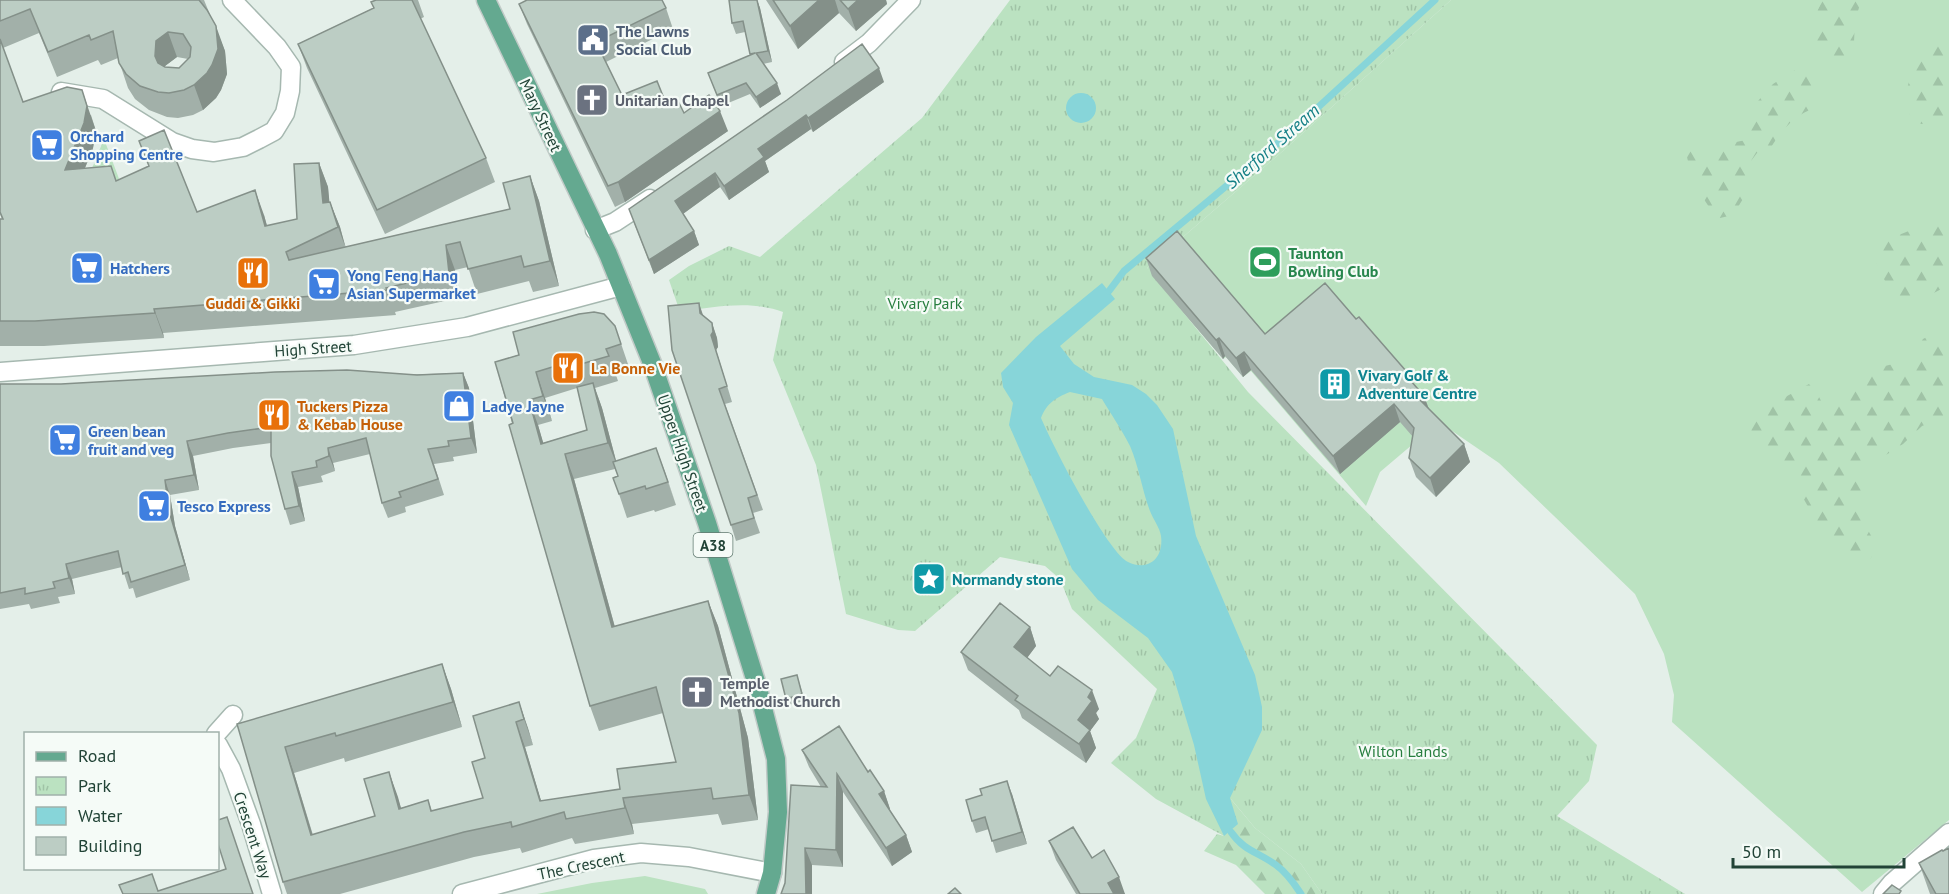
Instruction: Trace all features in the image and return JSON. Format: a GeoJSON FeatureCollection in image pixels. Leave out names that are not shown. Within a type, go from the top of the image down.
{"type":"FeatureCollection","features":[{"type":"Feature","properties":{"kind":"main road","name":"Mary Street"},"geometry":{"type":"LineString","coordinates":[[486,0],[595,230]]}},
{"type":"Feature","properties":{"kind":"main road","name":"Upper High Street"},"geometry":{"type":"LineString","coordinates":[[595,230],[621,286],[652,363],[707,523],[776,759],[778,812],[772,873],[766,894]]}},
{"type":"Feature","properties":{"kind":"street"},"geometry":{"type":"LineString","coordinates":[[60,92],[103,99],[172,142],[192,149],[214,152],[243,147],[274,131],[285,113],[290,91],[291,67],[278,47],[232,0]]}},
{"type":"Feature","properties":{"kind":"street"},"geometry":{"type":"LineString","coordinates":[[832,71],[869,43],[911,0]]}},
{"type":"Feature","properties":{"kind":"street"},"geometry":{"type":"LineString","coordinates":[[595,230],[615,222],[664,190]]}},
{"type":"Feature","properties":{"kind":"street","name":"High Street"},"geometry":{"type":"LineString","coordinates":[[0,372],[354,345],[467,327],[621,286]]}},
{"type":"Feature","properties":{"kind":"street"},"geometry":{"type":"LineString","coordinates":[[218,732],[233,715]]}},
{"type":"Feature","properties":{"kind":"street","name":"Crescent Way"},"geometry":{"type":"LineString","coordinates":[[219,747],[231,770],[251,824],[272,894]]}},
{"type":"Feature","properties":{"kind":"street"},"geometry":{"type":"LineString","coordinates":[[1883,894],[1892,883],[1949,833]]}},
{"type":"Feature","properties":{"kind":"street","name":"The Crescent"},"geometry":{"type":"LineString","coordinates":[[462,894],[594,859],[640,853],[689,857],[772,873]]}},
{"type":"Feature","properties":{"kind":"green space","name":"Vivary Park"},"geometry":{"type":"Polygon","coordinates":[[[1010,0],[1451,0],[1284,150],[1147,268],[1248,392],[1597,745],[1589,781],[1557,816],[1685,894],[1322,894],[1301,864],[1255,828],[1231,799],[1238,824],[1224,836],[1156,799],[1111,763],[1136,738],[1157,689],[1072,609],[1060,579],[1045,566],[1000,557],[915,631],[898,630],[846,614],[816,465],[773,360],[783,312],[745,305],[680,312],[669,280],[689,266],[729,246],[760,257],[922,118],[1010,0]]]}},
{"type":"Feature","properties":{"kind":"green space"},"geometry":{"type":"Polygon","coordinates":[[[1451,0],[1949,0],[1949,820],[1862,892],[1672,722],[1674,695],[1664,654],[1635,594],[1499,463],[1439,422],[1380,472],[1366,506],[1251,371],[1243,377],[1226,357],[1223,359],[1147,268],[1284,150],[1451,0]]]}},
{"type":"Feature","properties":{"kind":"green space"},"geometry":{"type":"Polygon","coordinates":[[[1822,0],[1862,0],[1856,19],[1854,53],[1842,62],[1826,60],[1815,49],[1812,24],[1822,0]]]}},
{"type":"Feature","properties":{"kind":"green space"},"geometry":{"type":"Polygon","coordinates":[[[1949,37],[1949,109],[1942,118],[1921,124],[1910,115],[1907,94],[1909,83],[1916,66],[1928,52],[1949,37]]]}},
{"type":"Feature","properties":{"kind":"green space"},"geometry":{"type":"Polygon","coordinates":[[[1800,67],[1814,78],[1816,108],[1794,120],[1782,132],[1767,154],[1757,153],[1751,161],[1746,194],[1733,215],[1720,218],[1708,206],[1698,188],[1686,152],[1746,140],[1752,127],[1758,101],[1773,84],[1800,67]]]}},
{"type":"Feature","properties":{"kind":"green space"},"geometry":{"type":"Polygon","coordinates":[[[104,139],[121,184],[84,188],[104,139]]]}},
{"type":"Feature","properties":{"kind":"green space"},"geometry":{"type":"Polygon","coordinates":[[[1949,206],[1949,285],[1907,307],[1896,304],[1875,260],[1889,239],[1916,228],[1935,227],[1949,206]]]}},
{"type":"Feature","properties":{"kind":"green space"},"geometry":{"type":"Polygon","coordinates":[[[1949,325],[1949,411],[1938,420],[1922,426],[1903,444],[1872,464],[1862,479],[1869,532],[1878,548],[1870,559],[1854,556],[1841,549],[1820,527],[1789,475],[1749,428],[1754,414],[1809,384],[1827,412],[1837,402],[1857,373],[1909,360],[1923,339],[1949,325]]]}},
{"type":"Feature","properties":{"kind":"green space"},"geometry":{"type":"Polygon","coordinates":[[[1230,798],[1255,828],[1301,864],[1322,894],[1265,894],[1236,865],[1204,851],[1217,834],[1224,836],[1230,798]]]}},
{"type":"Feature","properties":{"kind":"green space"},"geometry":{"type":"Polygon","coordinates":[[[645,876],[705,889],[708,894],[537,894],[592,883],[645,876]]]}},
{"type":"Feature","properties":{"kind":"water"},"geometry":{"type":"Polygon","coordinates":[[[1081,93],[1092,97],[1096,108],[1092,119],[1081,123],[1070,119],[1066,108],[1070,97],[1081,93]]]}},
{"type":"Feature","properties":{"kind":"water"},"geometry":{"type":"Polygon","coordinates":[[[1102,283],[1115,299],[1060,346],[1074,364],[1094,377],[1132,385],[1146,394],[1157,405],[1173,429],[1196,536],[1255,675],[1262,707],[1262,730],[1230,798],[1238,824],[1224,836],[1206,799],[1194,745],[1172,672],[1148,638],[1098,600],[1072,569],[1009,425],[1013,403],[1003,387],[1001,373],[1036,337],[1102,283]],[[1070,392],[1052,402],[1041,418],[1068,472],[1107,539],[1128,562],[1135,565],[1148,564],[1157,557],[1160,551],[1160,533],[1147,503],[1130,446],[1102,399],[1070,392]]]}},
{"type":"Feature","properties":{"kind":"building"},"geometry":{"type":"Polygon","coordinates":[[[0,0],[199,0],[216,26],[218,49],[207,73],[194,85],[169,93],[158,92],[140,86],[126,74],[119,63],[113,31],[91,40],[89,35],[48,52],[30,9],[0,21],[0,0]],[[168,32],[156,41],[155,56],[158,63],[165,67],[179,68],[190,57],[191,47],[183,34],[168,32]]]}},
{"type":"Feature","properties":{"kind":"building"},"geometry":{"type":"Polygon","coordinates":[[[412,0],[486,158],[377,210],[298,44],[374,8],[371,2],[412,0]]]}},
{"type":"Feature","properties":{"kind":"building"},"geometry":{"type":"Polygon","coordinates":[[[527,0],[662,0],[666,8],[596,42],[622,95],[657,81],[667,106],[678,101],[684,113],[709,95],[720,111],[618,182],[608,186],[519,4],[527,0]]]}},
{"type":"Feature","properties":{"kind":"building"},"geometry":{"type":"Polygon","coordinates":[[[729,0],[757,0],[768,51],[756,53],[777,83],[756,97],[746,83],[717,95],[708,73],[755,53],[750,54],[743,21],[732,23],[729,0]]]}},
{"type":"Feature","properties":{"kind":"building"},"geometry":{"type":"Polygon","coordinates":[[[773,0],[819,0],[790,26],[773,0]]]}},
{"type":"Feature","properties":{"kind":"building"},"geometry":{"type":"Polygon","coordinates":[[[840,0],[858,0],[848,9],[840,0]]]}},
{"type":"Feature","properties":{"kind":"building"},"geometry":{"type":"Polygon","coordinates":[[[0,39],[23,102],[67,87],[82,90],[87,106],[84,123],[65,170],[111,166],[116,181],[149,166],[139,141],[164,130],[197,212],[255,190],[265,226],[297,219],[294,164],[319,163],[323,203],[330,202],[338,227],[286,252],[289,260],[510,209],[503,183],[530,176],[550,261],[524,267],[521,256],[468,269],[460,242],[446,245],[449,273],[386,288],[387,290],[154,309],[155,313],[35,321],[0,321],[0,219],[3,219],[0,212],[0,39]]]}},
{"type":"Feature","properties":{"kind":"building"},"geometry":{"type":"Polygon","coordinates":[[[862,44],[879,68],[808,118],[806,115],[758,149],[764,157],[724,186],[715,173],[675,201],[694,231],[649,260],[629,209],[787,100],[862,44]]]}},
{"type":"Feature","properties":{"kind":"building"},"geometry":{"type":"Polygon","coordinates":[[[1177,231],[1265,334],[1325,283],[1356,319],[1359,317],[1413,379],[1411,381],[1424,396],[1420,400],[1464,444],[1430,478],[1409,458],[1414,428],[1394,404],[1333,456],[1244,352],[1236,358],[1219,338],[1216,340],[1146,258],[1177,231]]]}},
{"type":"Feature","properties":{"kind":"building"},"geometry":{"type":"Polygon","coordinates":[[[699,303],[700,313],[712,323],[711,335],[727,386],[719,389],[757,495],[748,498],[754,518],[731,525],[672,350],[668,306],[699,303]]]}},
{"type":"Feature","properties":{"kind":"building"},"geometry":{"type":"Polygon","coordinates":[[[594,312],[604,314],[615,326],[621,344],[606,349],[609,356],[574,366],[572,361],[536,372],[543,396],[529,400],[541,444],[587,430],[577,387],[593,383],[608,443],[565,454],[612,627],[708,601],[739,713],[749,795],[713,799],[711,788],[623,798],[625,808],[566,819],[564,812],[512,827],[511,822],[464,832],[283,882],[237,724],[442,664],[453,702],[336,736],[335,733],[285,747],[311,835],[375,816],[364,779],[389,772],[399,809],[428,800],[431,811],[483,798],[472,762],[485,758],[473,716],[519,702],[524,719],[516,722],[540,801],[620,789],[617,769],[676,762],[656,687],[590,706],[509,425],[513,423],[495,362],[519,355],[513,332],[594,312]]]}},
{"type":"Feature","properties":{"kind":"building"},"geometry":{"type":"Polygon","coordinates":[[[347,370],[417,375],[463,373],[471,438],[448,441],[449,446],[428,449],[438,479],[399,492],[401,497],[382,503],[366,438],[328,448],[329,456],[316,461],[317,467],[292,472],[299,506],[285,509],[271,456],[271,427],[187,441],[194,475],[165,480],[169,511],[185,565],[131,582],[128,572],[123,574],[118,551],[66,564],[69,578],[53,582],[55,588],[25,594],[25,588],[0,593],[0,384],[61,384],[347,370]]]}},
{"type":"Feature","properties":{"kind":"building"},"geometry":{"type":"Polygon","coordinates":[[[656,448],[668,482],[619,494],[613,478],[618,476],[613,462],[656,448]]]}},
{"type":"Feature","properties":{"kind":"building"},"geometry":{"type":"Polygon","coordinates":[[[1000,603],[1030,627],[1014,647],[1050,676],[1058,666],[1092,690],[1088,697],[1092,701],[1078,720],[1090,730],[1079,744],[1015,700],[1018,696],[961,652],[1000,603]]]}},
{"type":"Feature","properties":{"kind":"building"},"geometry":{"type":"Polygon","coordinates":[[[797,675],[802,694],[786,699],[781,679],[797,675]]]}},
{"type":"Feature","properties":{"kind":"building"},"geometry":{"type":"Polygon","coordinates":[[[839,726],[868,772],[870,770],[884,791],[879,794],[906,835],[886,848],[837,774],[836,850],[805,848],[806,894],[781,894],[785,883],[791,785],[827,787],[802,750],[839,726]]]}},
{"type":"Feature","properties":{"kind":"building"},"geometry":{"type":"Polygon","coordinates":[[[1007,781],[1022,832],[992,841],[985,817],[972,821],[966,800],[982,795],[980,789],[1007,781]]]}},
{"type":"Feature","properties":{"kind":"building"},"geometry":{"type":"Polygon","coordinates":[[[227,817],[253,894],[123,894],[119,885],[152,874],[158,891],[226,869],[219,847],[219,820],[227,817]]]}},
{"type":"Feature","properties":{"kind":"building"},"geometry":{"type":"Polygon","coordinates":[[[1073,827],[1092,858],[1104,850],[1119,877],[1108,883],[1114,894],[1080,894],[1049,841],[1073,827]]]}},
{"type":"Feature","properties":{"kind":"building"},"geometry":{"type":"Polygon","coordinates":[[[1949,848],[1949,894],[1936,894],[1919,863],[1949,848]]]}},
{"type":"Feature","properties":{"kind":"building"},"geometry":{"type":"Polygon","coordinates":[[[1892,885],[1901,891],[1899,894],[1883,894],[1892,885]]]}},
{"type":"Feature","properties":{"kind":"building"},"geometry":{"type":"Polygon","coordinates":[[[955,888],[961,894],[948,894],[955,888]]]}},
{"type":"Feature","properties":{"kind":"waterway","name":"Sherford Stream"},"geometry":{"type":"LineString","coordinates":[[1109,291],[1124,271],[1290,133],[1435,0]]}},
{"type":"Feature","properties":{"kind":"waterway"},"geometry":{"type":"LineString","coordinates":[[1231,832],[1246,847],[1280,868],[1301,894]]}},
{"type":"Feature","properties":{"kind":"place","name":"The Lawns Social Club"},"geometry":{"type":"Point","coordinates":[593,40]}},
{"type":"Feature","properties":{"kind":"place","name":"Unitarian Chapel"},"geometry":{"type":"Point","coordinates":[592,100]}},
{"type":"Feature","properties":{"kind":"place","name":"Orchard Shopping Centre"},"geometry":{"type":"Point","coordinates":[47,145]}},
{"type":"Feature","properties":{"kind":"place","name":"Taunton Bowling Club"},"geometry":{"type":"Point","coordinates":[1265,262]}},
{"type":"Feature","properties":{"kind":"place","name":"Hatchers"},"geometry":{"type":"Point","coordinates":[87,268]}},
{"type":"Feature","properties":{"kind":"place","name":"Guddi & Gikki"},"geometry":{"type":"Point","coordinates":[253,273]}},
{"type":"Feature","properties":{"kind":"place","name":"Yong Feng Hang Asian Supermarket"},"geometry":{"type":"Point","coordinates":[324,284]}},
{"type":"Feature","properties":{"kind":"place","name":"La Bonne Vie"},"geometry":{"type":"Point","coordinates":[568,368]}},
{"type":"Feature","properties":{"kind":"place","name":"Vivary Golf & Adventure Centre"},"geometry":{"type":"Point","coordinates":[1335,384]}},
{"type":"Feature","properties":{"kind":"place","name":"Ladye Jayne"},"geometry":{"type":"Point","coordinates":[459,406]}},
{"type":"Feature","properties":{"kind":"place","name":"Tuckers Pizza & Kebab House"},"geometry":{"type":"Point","coordinates":[274,415]}},
{"type":"Feature","properties":{"kind":"place","name":"Green bean fruit and veg"},"geometry":{"type":"Point","coordinates":[65,440]}},
{"type":"Feature","properties":{"kind":"place","name":"Tesco Express"},"geometry":{"type":"Point","coordinates":[154,506]}},
{"type":"Feature","properties":{"kind":"place","name":"Normandy stone"},"geometry":{"type":"Point","coordinates":[929,579]}},
{"type":"Feature","properties":{"kind":"place","name":"Temple Methodist Church"},"geometry":{"type":"Point","coordinates":[697,692]}},
{"type":"Feature","properties":{"kind":"park label","name":"Wilton Lands"},"geometry":{"type":"Point","coordinates":[1403,751]}}]}
